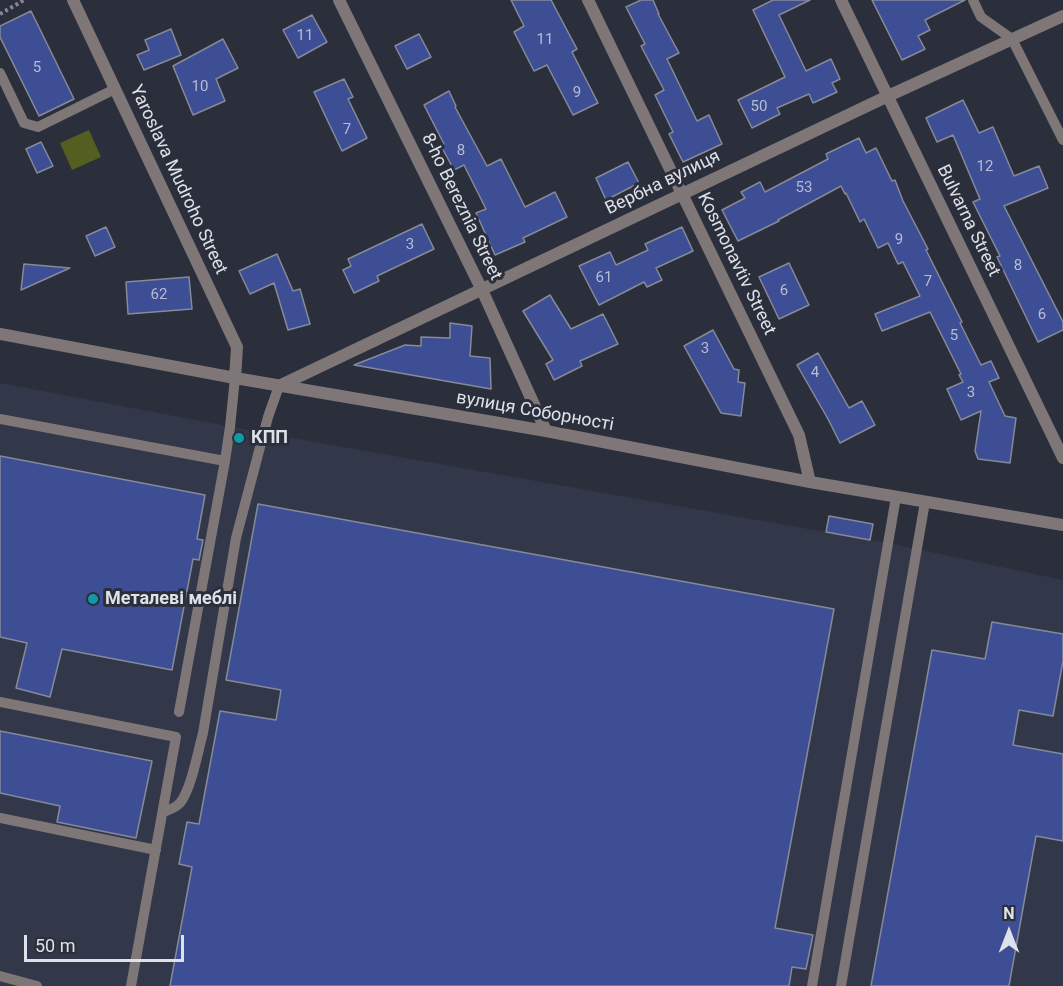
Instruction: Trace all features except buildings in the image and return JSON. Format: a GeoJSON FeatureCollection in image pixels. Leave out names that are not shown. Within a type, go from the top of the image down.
{"type":"FeatureCollection","features":[{"type":"Feature","properties":{"kind":"street","name":"Yaroslava Mudroho Street"},"geometry":{"type":"LineString","coordinates":[[73,0],[237,347],[235,378]]}},
{"type":"Feature","properties":{"kind":"street","name":"8-ho Bereznia Street"},"geometry":{"type":"LineString","coordinates":[[339,0],[482,290],[546,431]]}},
{"type":"Feature","properties":{"kind":"street","name":"Kosmonavtiv Street"},"geometry":{"type":"LineString","coordinates":[[588,0],[799,435],[810,482]]}},
{"type":"Feature","properties":{"kind":"street","name":"Bulvarna Street"},"geometry":{"type":"LineString","coordinates":[[842,0],[1063,458]]}},
{"type":"Feature","properties":{"kind":"street","name":"Вербна вулиця"},"geometry":{"type":"LineString","coordinates":[[279,386],[888,96],[1063,16]]}},
{"type":"Feature","properties":{"kind":"street","name":"вулиця Соборності"},"geometry":{"type":"LineString","coordinates":[[0,334],[279,386],[546,431],[810,482],[1063,525]]}},
{"type":"Feature","properties":{"kind":"lane"},"geometry":{"type":"LineString","coordinates":[[973,0],[981,17],[1012,39],[1063,140]]}},
{"type":"Feature","properties":{"kind":"lane"},"geometry":{"type":"LineString","coordinates":[[0,73],[24,123],[38,127],[115,88]]}},
{"type":"Feature","properties":{"kind":"lane"},"geometry":{"type":"LineString","coordinates":[[179,712],[225,461],[235,378]]}},
{"type":"Feature","properties":{"kind":"lane"},"geometry":{"type":"LineString","coordinates":[[163,812],[181,802],[195,763],[203,733],[236,538],[268,417],[279,386]]}},
{"type":"Feature","properties":{"kind":"lane"},"geometry":{"type":"LineString","coordinates":[[0,419],[225,461]]}},
{"type":"Feature","properties":{"kind":"lane"},"geometry":{"type":"LineString","coordinates":[[812,986],[896,497]]}},
{"type":"Feature","properties":{"kind":"lane"},"geometry":{"type":"LineString","coordinates":[[841,986],[926,502]]}},
{"type":"Feature","properties":{"kind":"lane"},"geometry":{"type":"LineString","coordinates":[[0,702],[176,737],[130,986]]}},
{"type":"Feature","properties":{"kind":"lane"},"geometry":{"type":"LineString","coordinates":[[0,818],[156,850]]}},
{"type":"Feature","properties":{"kind":"lane"},"geometry":{"type":"LineString","coordinates":[[0,976],[37,986]]}},
{"type":"Feature","properties":{"kind":"path"},"geometry":{"type":"LineString","coordinates":[[0,14],[24,0]]}},
{"type":"Feature","properties":{"kind":"shaded area"},"geometry":{"type":"Polygon","coordinates":[[[0,383],[264,433],[888,543],[1063,580],[1063,986],[0,986],[0,383]]]}},
{"type":"Feature","properties":{"kind":"green space"},"geometry":{"type":"Polygon","coordinates":[[[89,130],[101,157],[72,170],[60,143],[89,130]]]}},
{"type":"Feature","properties":{"kind":"place","name":"КПП"},"geometry":{"type":"Point","coordinates":[239,438]}},
{"type":"Feature","properties":{"kind":"place","name":"Металеві меблі"},"geometry":{"type":"Point","coordinates":[93,599]}}]}
